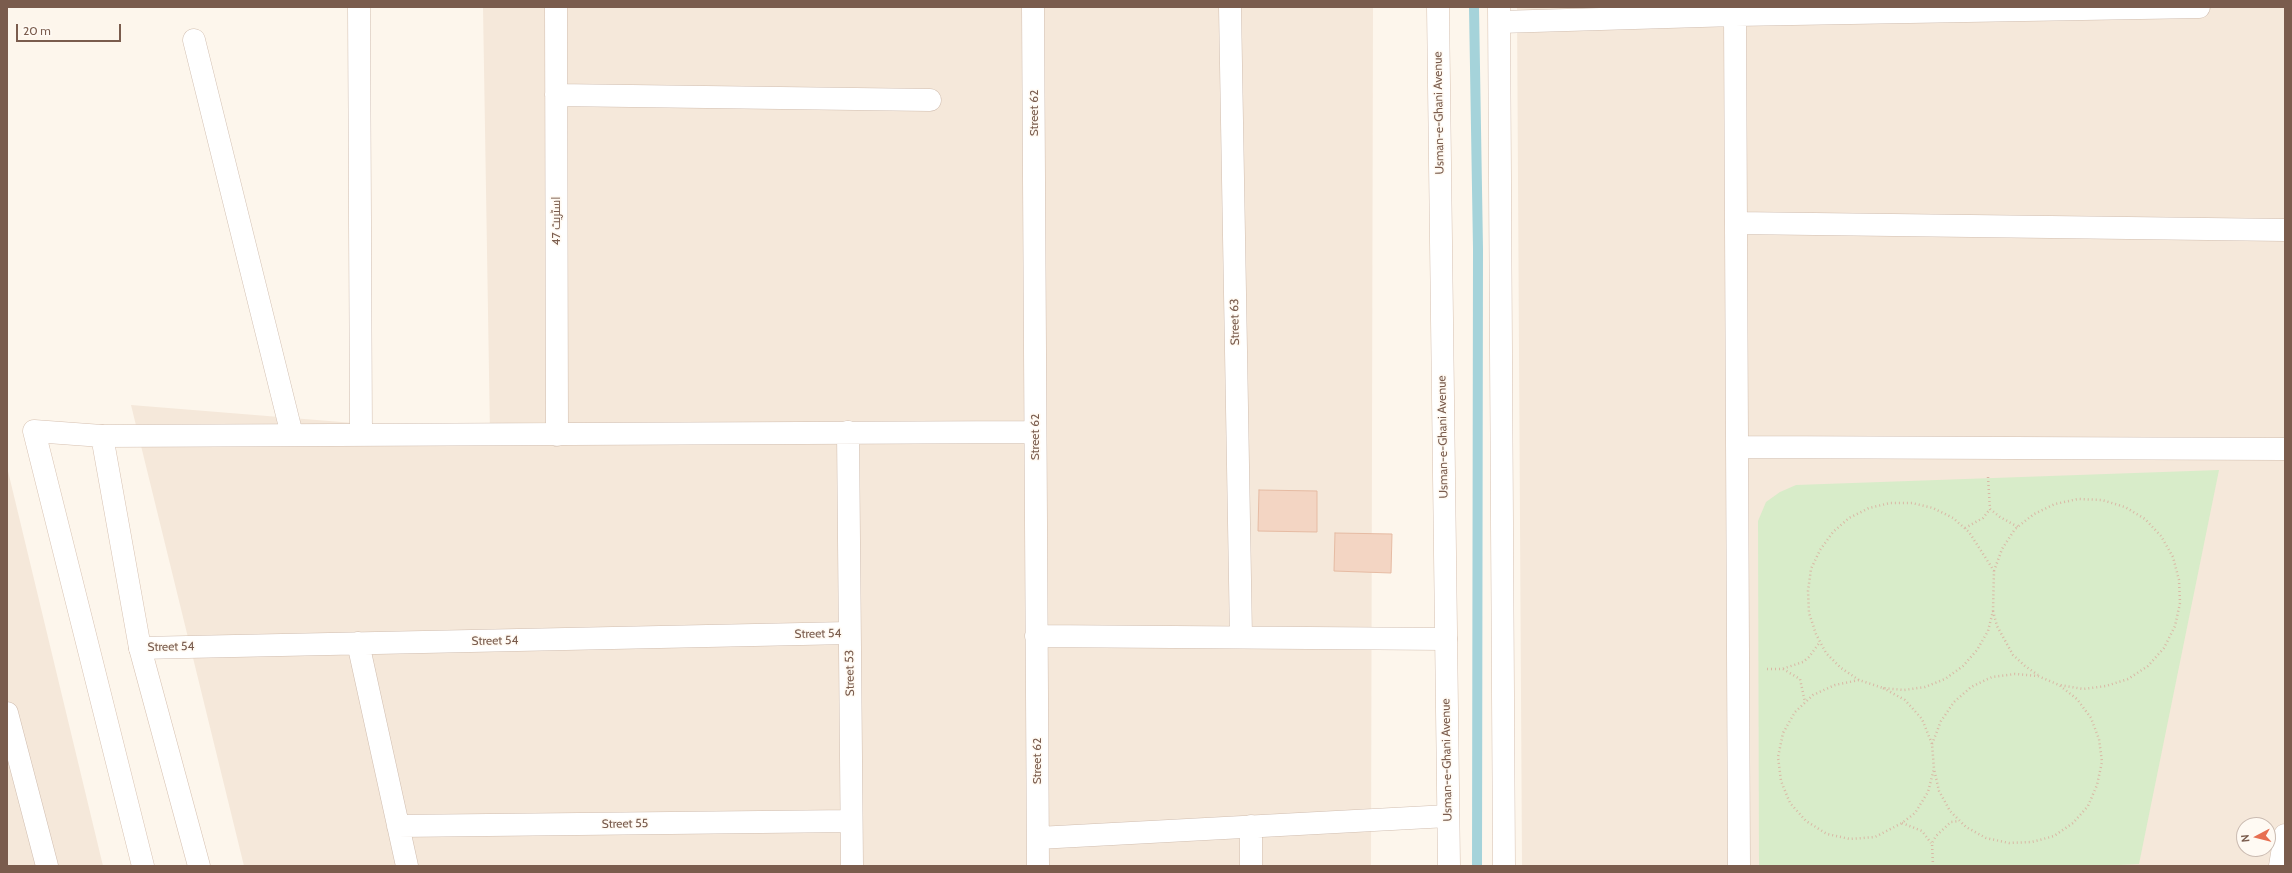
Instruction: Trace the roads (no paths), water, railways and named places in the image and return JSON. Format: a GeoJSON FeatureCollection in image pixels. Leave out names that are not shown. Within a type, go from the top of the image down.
{"type":"FeatureCollection","features":[{"type":"Feature","properties":{"kind":"street"},"geometry":{"type":"LineString","coordinates":[[359,7],[361,435]]}},
{"type":"Feature","properties":{"kind":"street","name":"اسٹریٹ 47"},"geometry":{"type":"LineString","coordinates":[[556,7],[557,435]]}},
{"type":"Feature","properties":{"kind":"street","name":"Street 62"},"geometry":{"type":"LineString","coordinates":[[1033,7],[1038,866]]}},
{"type":"Feature","properties":{"kind":"street","name":"Street 63"},"geometry":{"type":"LineString","coordinates":[[1230,7],[1241,638]]}},
{"type":"Feature","properties":{"kind":"street","name":"Usman-e-Ghani Avenue"},"geometry":{"type":"LineString","coordinates":[[1438,7],[1449,866]]}},
{"type":"Feature","properties":{"kind":"street"},"geometry":{"type":"LineString","coordinates":[[1504,866],[1500,15],[1735,15],[2199,7]]}},
{"type":"Feature","properties":{"kind":"street"},"geometry":{"type":"LineString","coordinates":[[1735,15],[1739,866]]}},
{"type":"Feature","properties":{"kind":"street"},"geometry":{"type":"LineString","coordinates":[[194,40],[292,435]]}},
{"type":"Feature","properties":{"kind":"street"},"geometry":{"type":"LineString","coordinates":[[556,95],[930,100]]}},
{"type":"Feature","properties":{"kind":"street"},"geometry":{"type":"LineString","coordinates":[[1736,223],[2285,230]]}},
{"type":"Feature","properties":{"kind":"street"},"geometry":{"type":"LineString","coordinates":[[143,866],[34,431],[102,436],[1035,432]]}},
{"type":"Feature","properties":{"kind":"street","name":"Street 53"},"geometry":{"type":"LineString","coordinates":[[848,432],[852,866]]}},
{"type":"Feature","properties":{"kind":"street"},"geometry":{"type":"LineString","coordinates":[[102,436],[140,648],[199,866]]}},
{"type":"Feature","properties":{"kind":"street"},"geometry":{"type":"LineString","coordinates":[[1737,447],[2285,449]]}},
{"type":"Feature","properties":{"kind":"street","name":"Street 54"},"geometry":{"type":"LineString","coordinates":[[140,648],[850,634]]}},
{"type":"Feature","properties":{"kind":"street"},"geometry":{"type":"LineString","coordinates":[[1036,636],[1446,639]]}},
{"type":"Feature","properties":{"kind":"street"},"geometry":{"type":"LineString","coordinates":[[358,643],[407,866]]}},
{"type":"Feature","properties":{"kind":"street"},"geometry":{"type":"LineString","coordinates":[[7,713],[47,866]]}},
{"type":"Feature","properties":{"kind":"street"},"geometry":{"type":"LineString","coordinates":[[1038,838],[1448,816]]}},
{"type":"Feature","properties":{"kind":"street","name":"Street 55"},"geometry":{"type":"LineString","coordinates":[[398,826],[851,821]]}},
{"type":"Feature","properties":{"kind":"street"},"geometry":{"type":"LineString","coordinates":[[1251,826],[1251,866]]}},
{"type":"Feature","properties":{"kind":"street"},"geometry":{"type":"LineString","coordinates":[[2280,866],[2285,835]]}},
{"type":"Feature","properties":{"kind":"waterway"},"geometry":{"type":"LineString","coordinates":[[1474,7],[1478,249],[1477,866]]}}]}
